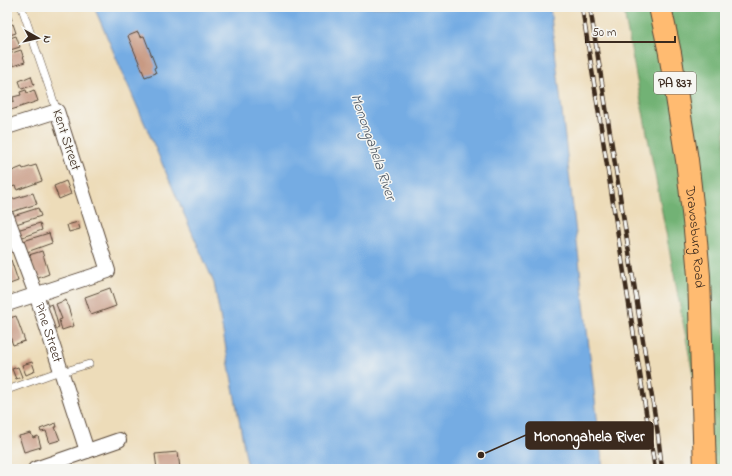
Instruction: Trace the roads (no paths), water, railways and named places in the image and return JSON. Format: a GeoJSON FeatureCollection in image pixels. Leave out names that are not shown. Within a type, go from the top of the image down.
{"type":"FeatureCollection","features":[{"type":"Feature","properties":{"kind":"main road","name":"Dravosburg Road"},"geometry":{"type":"LineString","coordinates":[[660,7],[670,53],[687,160],[696,230],[699,276],[704,469]]}},
{"type":"Feature","properties":{"kind":"street"},"geometry":{"type":"LineString","coordinates":[[7,127],[57,111]]}},
{"type":"Feature","properties":{"kind":"street","name":"Kent Street"},"geometry":{"type":"LineString","coordinates":[[36,294],[108,271],[57,111]]}},
{"type":"Feature","properties":{"kind":"street","name":"Pine Street"},"geometry":{"type":"LineString","coordinates":[[7,216],[36,294],[87,451]]}},
{"type":"Feature","properties":{"kind":"street"},"geometry":{"type":"LineString","coordinates":[[7,304],[36,294]]}},
{"type":"Feature","properties":{"kind":"street"},"geometry":{"type":"LineString","coordinates":[[35,469],[119,440]]}},
{"type":"Feature","properties":{"kind":"lane","name":"Kent Street"},"geometry":{"type":"LineString","coordinates":[[22,8],[57,111]]}},
{"type":"Feature","properties":{"kind":"lane"},"geometry":{"type":"LineString","coordinates":[[7,390],[60,371],[89,364]]}},
{"type":"Feature","properties":{"kind":"water"},"geometry":{"type":"Polygon","coordinates":[[[94,7],[550,7],[603,469],[248,469],[214,283],[94,7]]]}},
{"type":"Feature","properties":{"kind":"railway"},"geometry":{"type":"LineString","coordinates":[[582,7],[655,469]]}},
{"type":"Feature","properties":{"kind":"railway"},"geometry":{"type":"LineString","coordinates":[[590,7],[658,435],[662,469]]}},
{"type":"Feature","properties":{"kind":"place","name":"Monongahela River"},"geometry":{"type":"Point","coordinates":[481,455]}}]}
